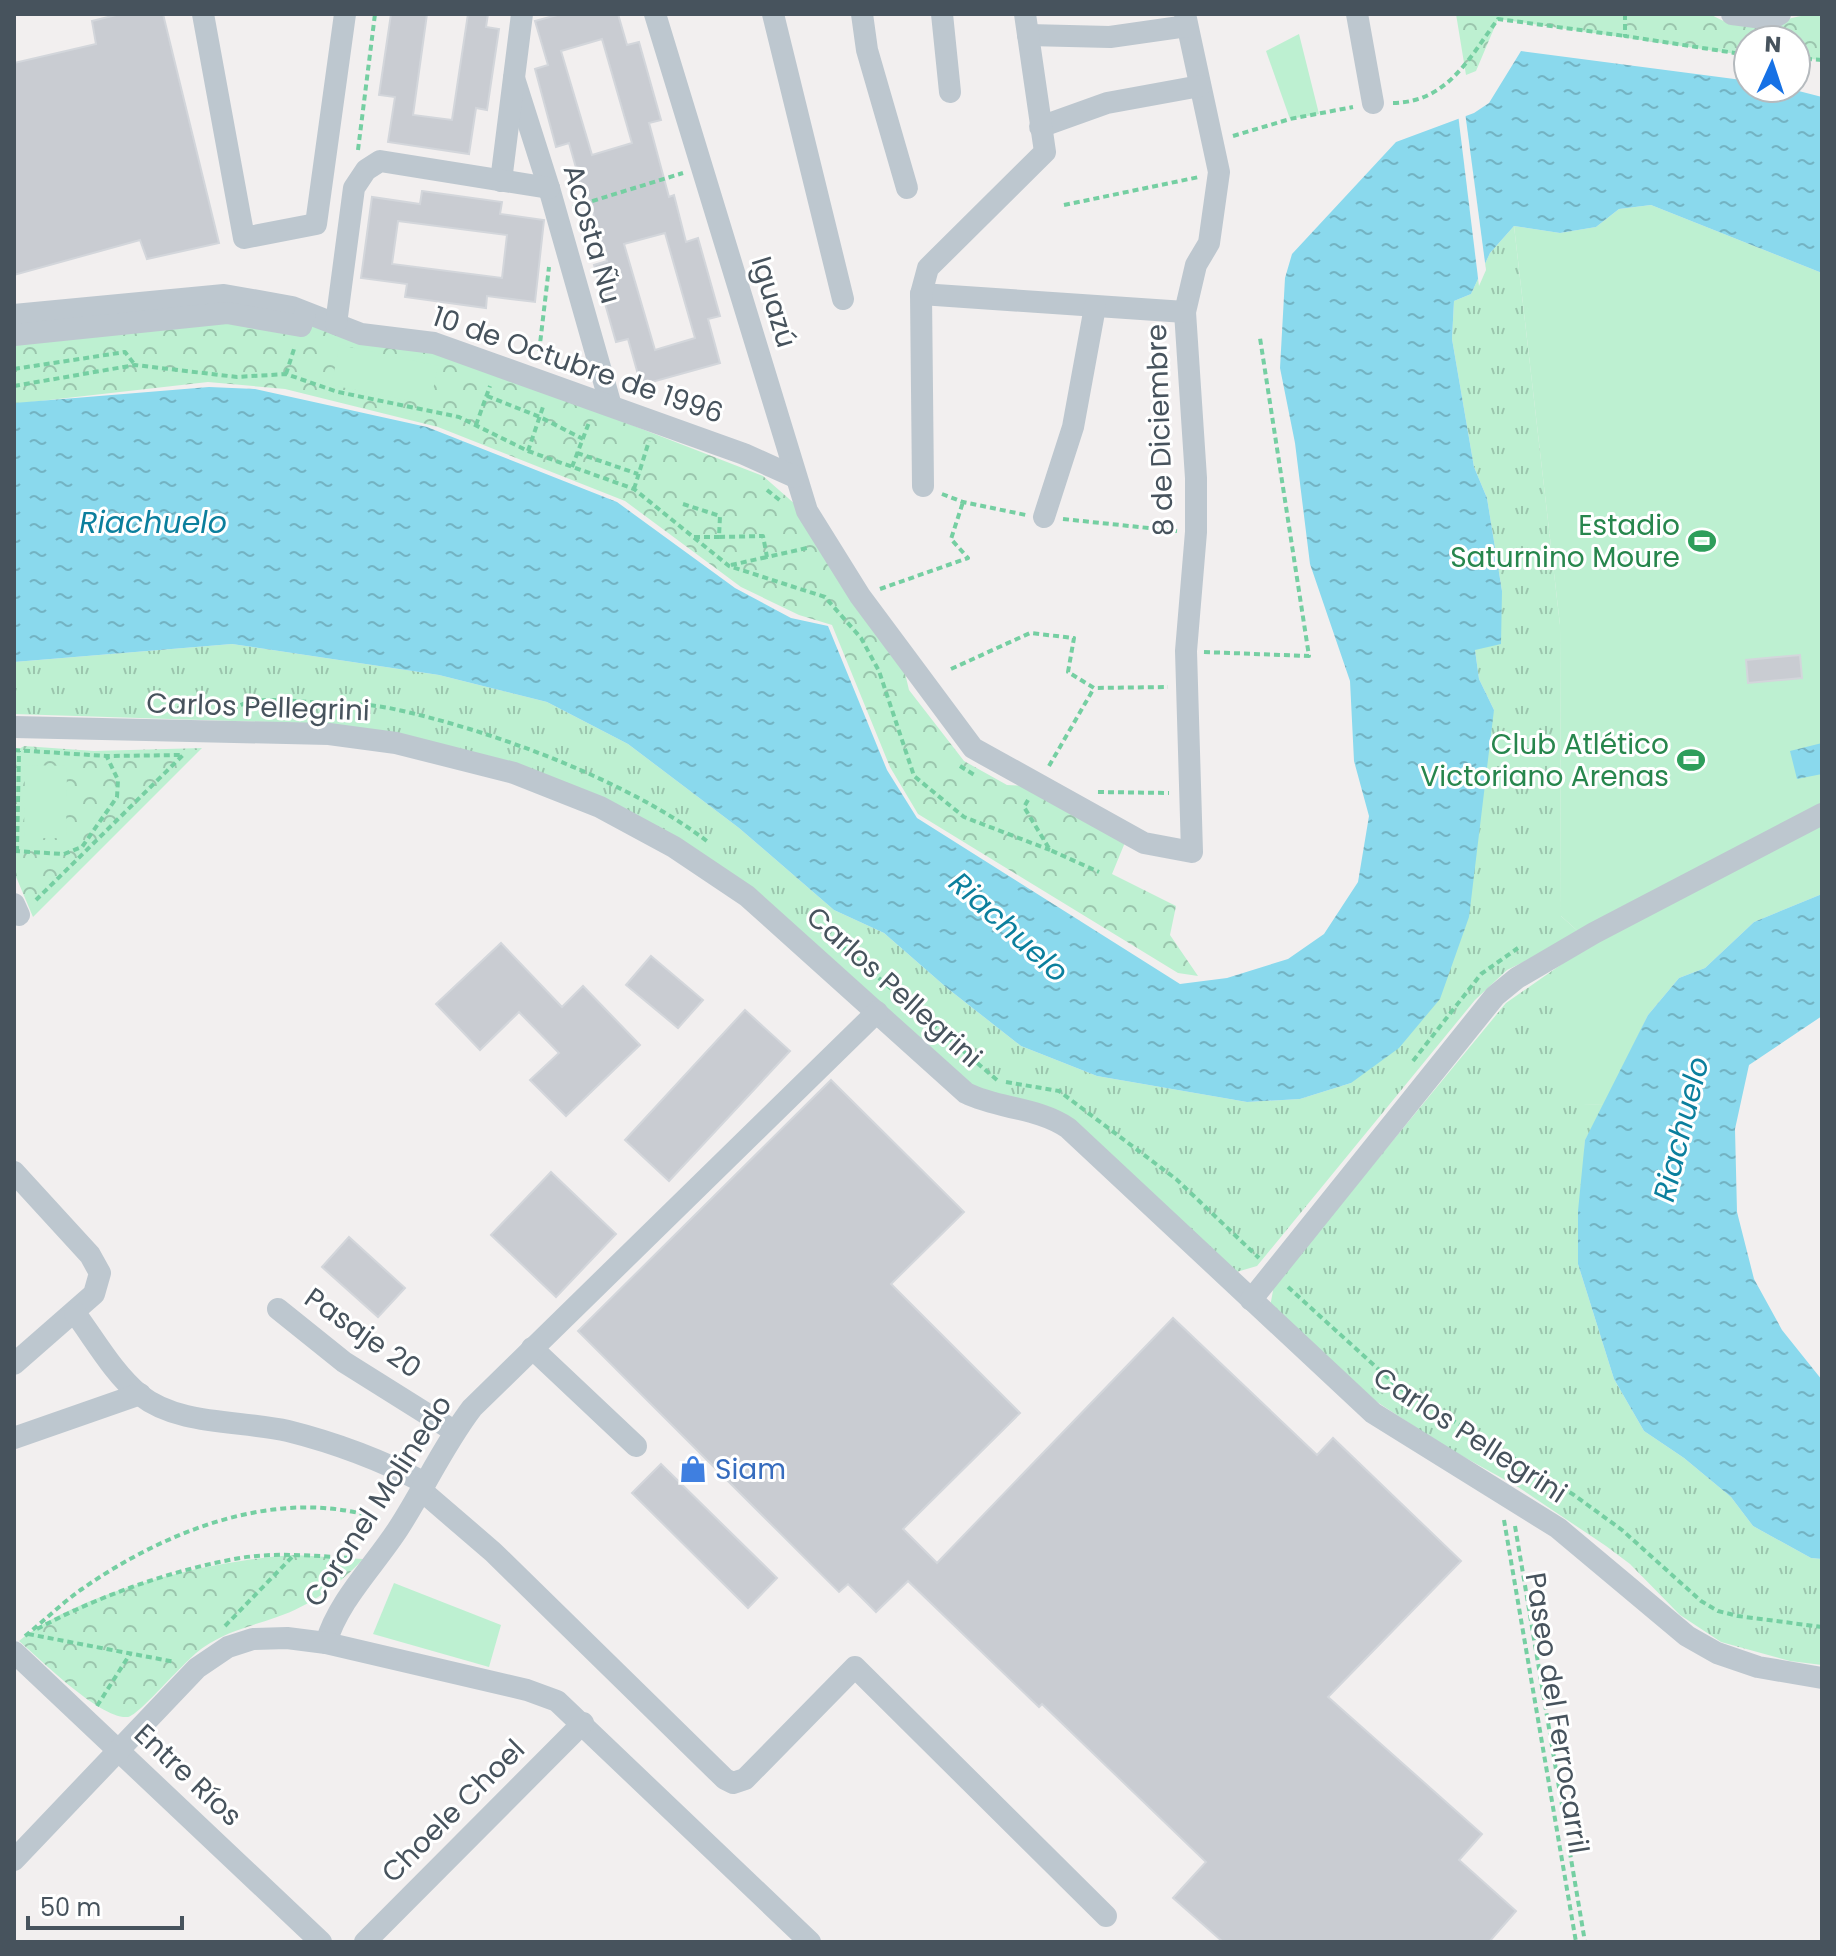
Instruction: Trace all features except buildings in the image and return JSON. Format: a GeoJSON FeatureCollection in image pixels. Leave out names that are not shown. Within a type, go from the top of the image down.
{"type":"FeatureCollection","features":[{"type":"Feature","properties":{"kind":"street"},"geometry":{"type":"LineString","coordinates":[[203,14],[244,238],[316,224],[345,14]]}},
{"type":"Feature","properties":{"kind":"street","name":"Acosta Ñu"},"geometry":{"type":"LineString","coordinates":[[501,181],[522,14]]}},
{"type":"Feature","properties":{"kind":"street","name":"Iguazú"},"geometry":{"type":"LineString","coordinates":[[655,14],[795,477],[807,511],[860,596],[973,748],[1144,843],[1192,852]]}},
{"type":"Feature","properties":{"kind":"street"},"geometry":{"type":"LineString","coordinates":[[773,14],[843,299]]}},
{"type":"Feature","properties":{"kind":"street"},"geometry":{"type":"LineString","coordinates":[[862,14],[867,50],[907,188]]}},
{"type":"Feature","properties":{"kind":"street"},"geometry":{"type":"LineString","coordinates":[[942,14],[950,92]]}},
{"type":"Feature","properties":{"kind":"street"},"geometry":{"type":"LineString","coordinates":[[1357,14],[1373,103]]}},
{"type":"Feature","properties":{"kind":"street"},"geometry":{"type":"LineString","coordinates":[[1732,14],[1771,19],[1780,14]]}},
{"type":"Feature","properties":{"kind":"street"},"geometry":{"type":"LineString","coordinates":[[923,486],[921,294],[928,268],[1045,152],[1026,24],[1110,37],[1186,20]]}},
{"type":"Feature","properties":{"kind":"street","name":"8 de Diciembre"},"geometry":{"type":"LineString","coordinates":[[1186,20],[1219,172],[1209,243],[1196,265],[1185,312],[1196,532],[1186,651],[1192,852]]}},
{"type":"Feature","properties":{"kind":"street","name":"Acosta Ñu"},"geometry":{"type":"LineString","coordinates":[[514,78],[556,212],[596,413]]}},
{"type":"Feature","properties":{"kind":"street"},"geometry":{"type":"LineString","coordinates":[[1040,127],[1107,103],[1200,86]]}},
{"type":"Feature","properties":{"kind":"street"},"geometry":{"type":"LineString","coordinates":[[336,324],[354,188],[366,170],[380,161],[549,188]]}},
{"type":"Feature","properties":{"kind":"street"},"geometry":{"type":"LineString","coordinates":[[921,294],[1185,312]]}},
{"type":"Feature","properties":{"kind":"street"},"geometry":{"type":"LineString","coordinates":[[14,315],[224,295],[303,319]]}},
{"type":"Feature","properties":{"kind":"street"},"geometry":{"type":"LineString","coordinates":[[1044,517],[1073,427],[1095,307]]}},
{"type":"Feature","properties":{"kind":"street"},"geometry":{"type":"LineString","coordinates":[[14,335],[227,313],[303,319]]}},
{"type":"Feature","properties":{"kind":"street","name":"10 de Octubre de 1996"},"geometry":{"type":"LineString","coordinates":[[303,319],[336,324],[361,334],[434,343],[498,366],[544,394],[652,432],[744,454],[795,477]]}},
{"type":"Feature","properties":{"kind":"street","name":"Carlos Pellegrini"},"geometry":{"type":"LineString","coordinates":[[14,727],[329,734],[396,743],[514,773],[600,807],[674,847],[747,896],[966,1093],[980,1100],[1051,1117],[1068,1128],[1373,1413],[1505,1493],[1590,1552],[1687,1636],[1717,1653],[1758,1667],[1822,1678]]}},
{"type":"Feature","properties":{"kind":"street"},"geometry":{"type":"LineString","coordinates":[[1251,1300],[1495,996],[1517,978],[1632,912],[1822,814]]}},
{"type":"Feature","properties":{"kind":"street","name":"Coronel Molinedo"},"geometry":{"type":"LineString","coordinates":[[14,1860],[197,1668],[228,1647],[253,1639],[287,1638],[326,1643],[340,1610],[400,1526],[454,1431],[532,1348],[877,1012]]}},
{"type":"Feature","properties":{"kind":"street"},"geometry":{"type":"LineString","coordinates":[[14,1172],[98,1264],[100,1284],[75,1313],[14,1364]]}},
{"type":"Feature","properties":{"kind":"street","name":"Pasaje 20"},"geometry":{"type":"LineString","coordinates":[[278,1309],[344,1362],[454,1431]]}},
{"type":"Feature","properties":{"kind":"street"},"geometry":{"type":"LineString","coordinates":[[75,1313],[140,1394],[176,1412],[258,1425],[329,1442],[389,1464],[423,1486],[725,1779],[733,1783],[745,1779],[855,1667],[1106,1916]]}},
{"type":"Feature","properties":{"kind":"street"},"geometry":{"type":"LineString","coordinates":[[532,1348],[636,1446]]}},
{"type":"Feature","properties":{"kind":"street"},"geometry":{"type":"LineString","coordinates":[[14,1438],[140,1394]]}},
{"type":"Feature","properties":{"kind":"street","name":"Entre Ríos"},"geometry":{"type":"LineString","coordinates":[[20,1642],[88,1721],[321,1942]]}},
{"type":"Feature","properties":{"kind":"street"},"geometry":{"type":"LineString","coordinates":[[326,1643],[544,1695],[583,1723],[807,1941]]}},
{"type":"Feature","properties":{"kind":"street","name":"Choele Choel"},"geometry":{"type":"LineString","coordinates":[[365,1942],[583,1723]]}},
{"type":"Feature","properties":{"kind":"path"},"geometry":{"type":"LineString","coordinates":[[354,188],[375,14]]}},
{"type":"Feature","properties":{"kind":"path"},"geometry":{"type":"LineString","coordinates":[[1625,14],[1625,36]]}},
{"type":"Feature","properties":{"kind":"path"},"geometry":{"type":"LineString","coordinates":[[1212,143],[1290,119],[1373,103],[1405,103],[1436,93],[1457,74],[1498,19],[1732,53]]}},
{"type":"Feature","properties":{"kind":"path"},"geometry":{"type":"LineString","coordinates":[[556,212],[702,167]]}},
{"type":"Feature","properties":{"kind":"path"},"geometry":{"type":"LineString","coordinates":[[1064,205],[1219,172]]}},
{"type":"Feature","properties":{"kind":"path"},"geometry":{"type":"LineString","coordinates":[[528,451],[544,394],[550,258]]}},
{"type":"Feature","properties":{"kind":"path"},"geometry":{"type":"LineString","coordinates":[[286,374],[303,319]]}},
{"type":"Feature","properties":{"kind":"path"},"geometry":{"type":"LineString","coordinates":[[1186,651],[1309,656],[1260,338]]}},
{"type":"Feature","properties":{"kind":"path"},"geometry":{"type":"LineString","coordinates":[[14,369],[125,352],[135,365]]}},
{"type":"Feature","properties":{"kind":"path"},"geometry":{"type":"LineString","coordinates":[[14,386],[135,365],[237,377],[286,374],[338,392],[426,409],[476,425],[528,451],[634,489],[729,566],[825,597],[861,638],[879,671],[914,776],[964,817],[1099,872]]}},
{"type":"Feature","properties":{"kind":"path"},"geometry":{"type":"LineString","coordinates":[[476,425],[498,366]]}},
{"type":"Feature","properties":{"kind":"path"},"geometry":{"type":"LineString","coordinates":[[487,396],[540,417],[583,439]]}},
{"type":"Feature","properties":{"kind":"path"},"geometry":{"type":"LineString","coordinates":[[572,467],[596,413]]}},
{"type":"Feature","properties":{"kind":"path"},"geometry":{"type":"LineString","coordinates":[[634,436],[652,432]]}},
{"type":"Feature","properties":{"kind":"path"},"geometry":{"type":"LineString","coordinates":[[652,432],[662,447]]}},
{"type":"Feature","properties":{"kind":"path"},"geometry":{"type":"LineString","coordinates":[[634,489],[652,432]]}},
{"type":"Feature","properties":{"kind":"path"},"geometry":{"type":"LineString","coordinates":[[577,453],[638,474]]}},
{"type":"Feature","properties":{"kind":"path"},"geometry":{"type":"LineString","coordinates":[[758,483],[787,508]]}},
{"type":"Feature","properties":{"kind":"path"},"geometry":{"type":"LineString","coordinates":[[923,486],[963,502],[1044,517],[1196,532]]}},
{"type":"Feature","properties":{"kind":"path"},"geometry":{"type":"LineString","coordinates":[[860,596],[968,558],[951,539],[963,502]]}},
{"type":"Feature","properties":{"kind":"path"},"geometry":{"type":"LineString","coordinates":[[683,504],[720,516],[719,537]]}},
{"type":"Feature","properties":{"kind":"path"},"geometry":{"type":"LineString","coordinates":[[694,537],[763,536],[767,557]]}},
{"type":"Feature","properties":{"kind":"path"},"geometry":{"type":"LineString","coordinates":[[729,566],[827,543]]}},
{"type":"Feature","properties":{"kind":"path"},"geometry":{"type":"LineString","coordinates":[[951,669],[1030,633],[1074,638],[1068,672],[1094,688],[1186,687]]}},
{"type":"Feature","properties":{"kind":"path"},"geometry":{"type":"LineString","coordinates":[[1050,850],[1024,807],[1035,781],[1094,688]]}},
{"type":"Feature","properties":{"kind":"path"},"geometry":{"type":"LineString","coordinates":[[17,910],[84,849],[183,755],[106,756],[16,750],[16,852],[64,854],[84,849],[117,797],[118,780],[106,756]]}},
{"type":"Feature","properties":{"kind":"path"},"geometry":{"type":"LineString","coordinates":[[953,757],[962,769],[984,780]]}},
{"type":"Feature","properties":{"kind":"path"},"geometry":{"type":"LineString","coordinates":[[1035,781],[1061,774]]}},
{"type":"Feature","properties":{"kind":"path"},"geometry":{"type":"LineString","coordinates":[[1088,787],[1101,793],[1192,794]]}},
{"type":"Feature","properties":{"kind":"path"},"geometry":{"type":"LineString","coordinates":[[1505,1493],[1585,1942]]}},
{"type":"Feature","properties":{"kind":"path","name":"Paseo del Ferrocarril"},"geometry":{"type":"LineString","coordinates":[[1505,1493],[1576,1942]]}},
{"type":"Feature","properties":{"kind":"path"},"geometry":{"type":"LineString","coordinates":[[20,1642],[81,1590],[145,1550],[251,1512],[293,1508],[334,1509],[400,1526]]}},
{"type":"Feature","properties":{"kind":"path"},"geometry":{"type":"LineString","coordinates":[[20,1642],[103,1597],[241,1558],[294,1555],[378,1560]]}},
{"type":"Feature","properties":{"kind":"path"},"geometry":{"type":"LineString","coordinates":[[219,1632],[294,1555]]}},
{"type":"Feature","properties":{"kind":"path"},"geometry":{"type":"LineString","coordinates":[[20,1642],[130,1654],[197,1668]]}},
{"type":"Feature","properties":{"kind":"path"},"geometry":{"type":"LineString","coordinates":[[88,1721],[130,1654]]}},
{"type":"Feature","properties":{"kind":"green space"},"geometry":{"type":"Polygon","coordinates":[[[1456,14],[1710,14],[1734,24],[1732,53],[1498,19],[1476,71],[1466,75],[1456,14]]]}},
{"type":"Feature","properties":{"kind":"green space"},"geometry":{"type":"Polygon","coordinates":[[[1822,14],[1822,60],[1812,59],[1812,24],[1767,24],[1822,14]]]}},
{"type":"Feature","properties":{"kind":"green space"},"geometry":{"type":"Polygon","coordinates":[[[1299,34],[1319,114],[1290,119],[1266,51],[1299,34]]]}},
{"type":"Feature","properties":{"kind":"green space","name":"Club Atlético Victoriano Arenas"},"geometry":{"type":"Polygon","coordinates":[[[1651,205],[1822,273],[1822,894],[1754,922],[1705,968],[1679,978],[1648,1015],[1605,1105],[1562,1104],[1562,964],[1581,934],[1561,916],[1560,625],[1514,226],[1560,233],[1596,227],[1619,209],[1651,205]]]}},
{"type":"Feature","properties":{"kind":"green space"},"geometry":{"type":"Polygon","coordinates":[[[1514,226],[1560,625],[1561,916],[1581,934],[1507,970],[1475,1000],[1257,1266],[1233,1273],[1091,1139],[982,1093],[749,891],[605,802],[299,723],[14,714],[14,662],[232,644],[439,675],[547,702],[628,744],[739,828],[834,910],[884,933],[1021,1046],[1097,1076],[1247,1102],[1300,1099],[1351,1083],[1494,710],[1479,679],[1475,650],[1502,591],[1487,498],[1474,467],[1452,339],[1454,301],[1471,294],[1490,253],[1514,226]]]}},
{"type":"Feature","properties":{"kind":"green space"},"geometry":{"type":"Polygon","coordinates":[[[211,304],[441,351],[763,476],[796,505],[905,673],[909,690],[964,761],[1007,785],[1028,786],[1126,840],[1112,874],[1176,906],[1170,935],[1198,976],[1178,973],[918,814],[890,767],[832,625],[799,615],[741,587],[625,501],[438,427],[285,389],[208,382],[14,404],[14,322],[211,304]]]}},
{"type":"Feature","properties":{"kind":"green space"},"geometry":{"type":"Polygon","coordinates":[[[340,345],[438,366],[430,405],[331,385],[340,345]]]}},
{"type":"Feature","properties":{"kind":"green space"},"geometry":{"type":"Polygon","coordinates":[[[24,746],[94,751],[202,748],[33,917],[14,872],[14,752],[24,746]]]}},
{"type":"Feature","properties":{"kind":"green space"},"geometry":{"type":"Polygon","coordinates":[[[25,765],[67,766],[66,838],[24,838],[25,765]]]}},
{"type":"Feature","properties":{"kind":"green space"},"geometry":{"type":"Polygon","coordinates":[[[1562,964],[1562,1103],[1605,1105],[1585,1140],[1578,1264],[1614,1379],[1644,1431],[1684,1458],[1731,1497],[1753,1526],[1811,1558],[1822,1559],[1822,1665],[1790,1661],[1721,1642],[1680,1615],[1630,1564],[1606,1546],[1518,1487],[1444,1446],[1374,1400],[1270,1307],[1274,1285],[1506,1003],[1562,964]]]}},
{"type":"Feature","properties":{"kind":"green space"},"geometry":{"type":"Polygon","coordinates":[[[294,1555],[363,1559],[334,1585],[301,1607],[231,1633],[204,1647],[128,1717],[116,1715],[87,1699],[19,1641],[77,1607],[150,1581],[226,1563],[294,1555]]]}},
{"type":"Feature","properties":{"kind":"green space"},"geometry":{"type":"Polygon","coordinates":[[[394,1583],[501,1625],[489,1667],[373,1634],[394,1583]]]}},
{"type":"Feature","properties":{"kind":"water","name":"Riachuelo"},"geometry":{"type":"Polygon","coordinates":[[[1521,51],[1732,79],[1732,104],[1812,104],[1812,94],[1822,97],[1822,273],[1651,205],[1619,209],[1596,227],[1560,233],[1514,226],[1490,253],[1471,294],[1454,301],[1452,339],[1474,467],[1487,498],[1502,591],[1501,644],[1475,650],[1479,679],[1494,710],[1469,917],[1440,999],[1399,1048],[1351,1083],[1300,1099],[1247,1102],[1097,1076],[1021,1046],[884,933],[834,910],[739,828],[628,744],[547,702],[439,675],[232,644],[14,662],[14,403],[209,387],[255,389],[427,427],[617,502],[735,588],[791,618],[828,626],[887,770],[917,818],[1180,984],[1227,978],[1288,959],[1324,934],[1358,882],[1369,816],[1354,761],[1350,681],[1310,564],[1295,443],[1280,368],[1285,278],[1292,254],[1396,142],[1474,113],[1489,103],[1521,51]]]}},
{"type":"Feature","properties":{"kind":"water"},"geometry":{"type":"Polygon","coordinates":[[[1822,743],[1822,774],[1797,779],[1790,751],[1822,743]]]}},
{"type":"Feature","properties":{"kind":"water","name":"Riachuelo"},"geometry":{"type":"Polygon","coordinates":[[[1822,894],[1822,1016],[1749,1065],[1735,1129],[1737,1212],[1754,1279],[1782,1330],[1822,1380],[1822,1559],[1811,1558],[1753,1526],[1731,1497],[1684,1458],[1644,1431],[1614,1379],[1578,1264],[1578,1211],[1585,1140],[1648,1015],[1679,978],[1705,968],[1754,922],[1822,894]]]}},
{"type":"Feature","properties":{"kind":"pier"},"geometry":{"type":"Polygon","coordinates":[[[1465,112],[1486,270],[1479,286],[1458,114],[1465,112]]]}},
{"type":"Feature","properties":{"kind":"place","name":"Estadio Saturnino Moure"},"geometry":{"type":"Point","coordinates":[1702,541]}},
{"type":"Feature","properties":{"kind":"place","name":"Club Atlético Victoriano Arenas"},"geometry":{"type":"Point","coordinates":[1691,760]}},
{"type":"Feature","properties":{"kind":"place","name":"Siam"},"geometry":{"type":"Point","coordinates":[693,1469]}}]}
